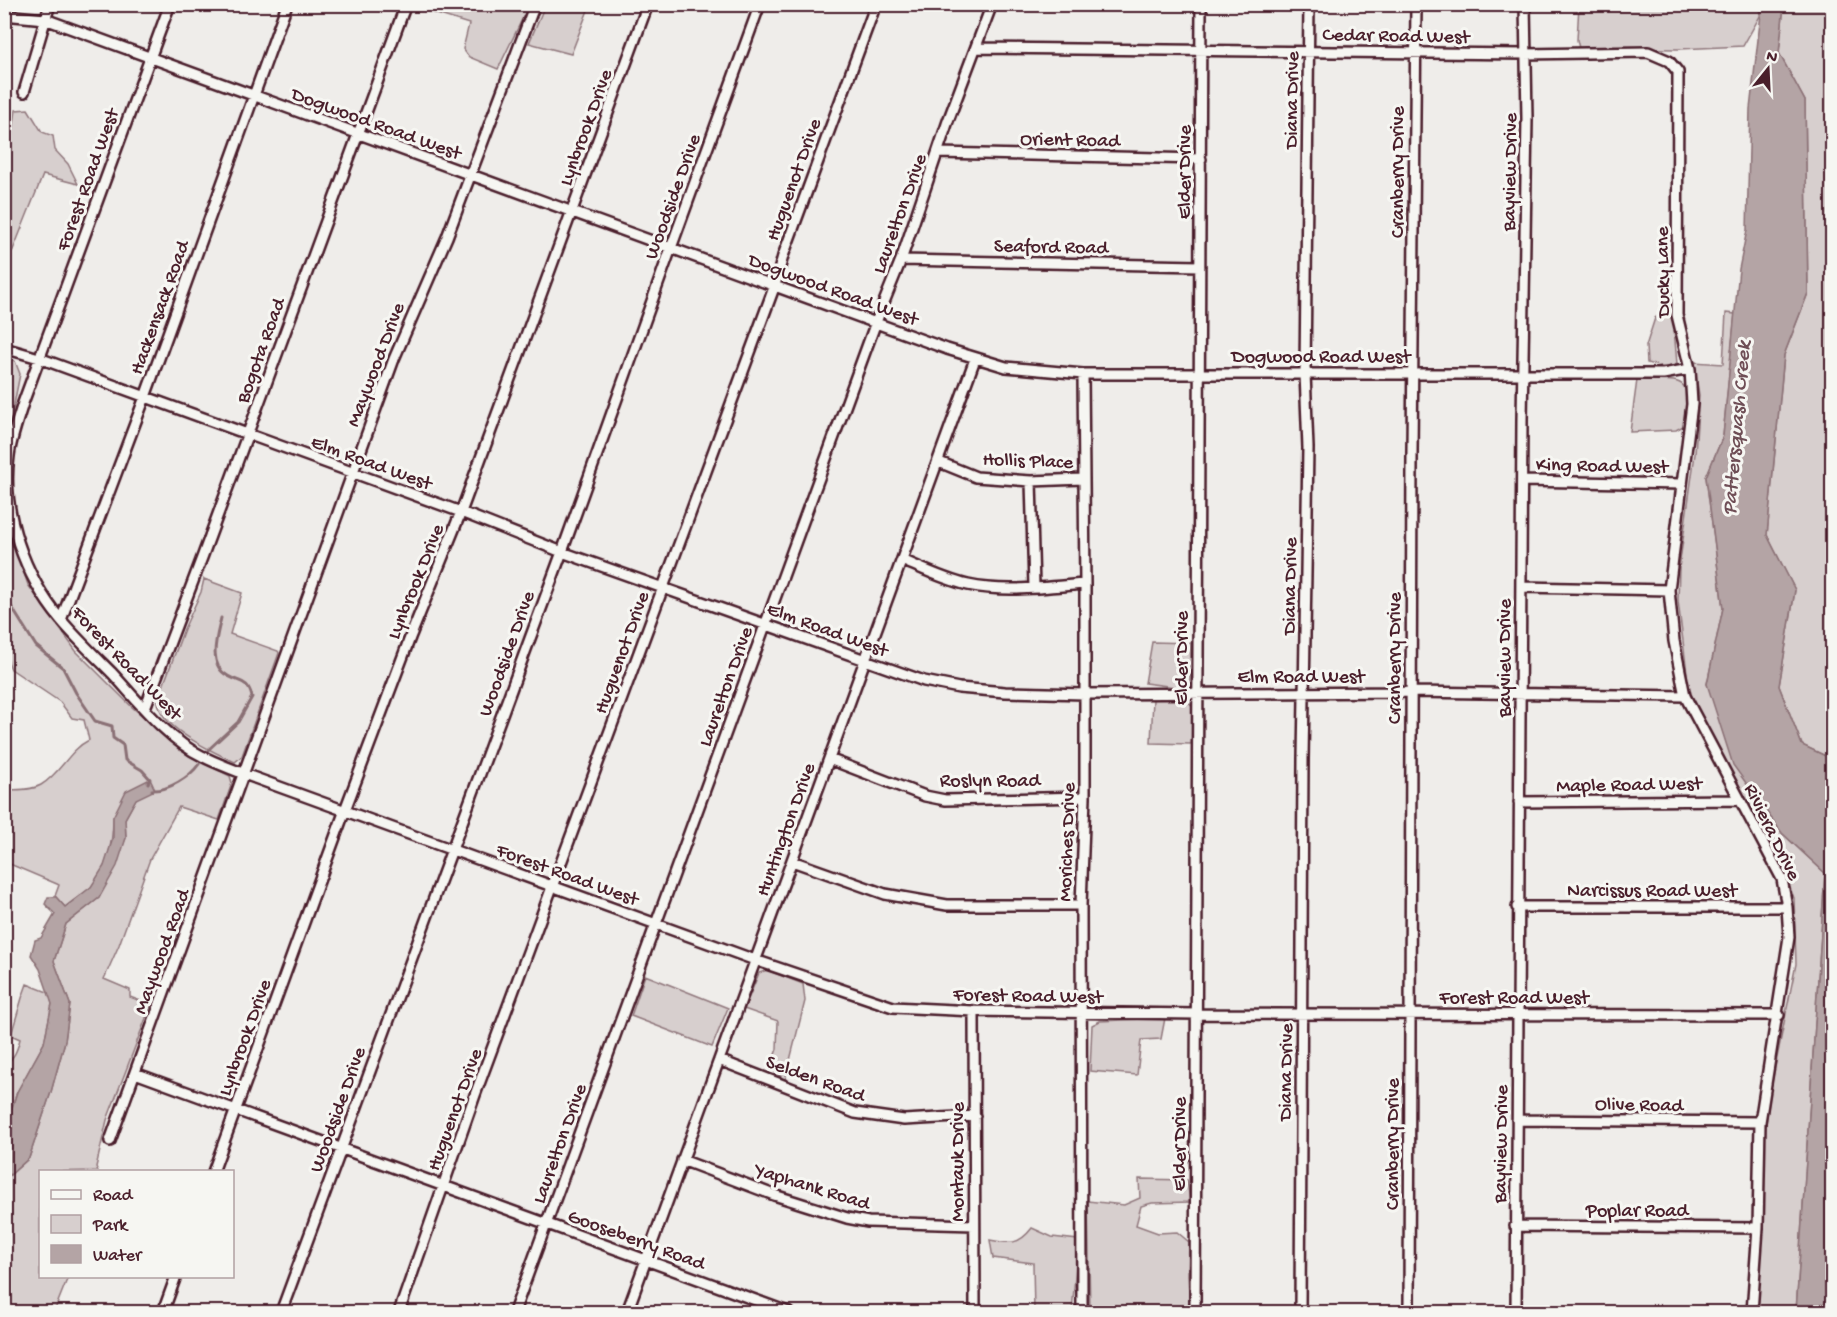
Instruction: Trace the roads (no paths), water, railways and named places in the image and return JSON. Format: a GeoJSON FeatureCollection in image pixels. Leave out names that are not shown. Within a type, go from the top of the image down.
{"type":"FeatureCollection","features":[{"type":"Feature","properties":{"kind":"street"},"geometry":{"type":"LineString","coordinates":[[24,92],[51,4]]}},
{"type":"Feature","properties":{"kind":"street","name":"Forest Road West"},"geometry":{"type":"LineString","coordinates":[[170,4],[39,358],[16,427],[9,456],[8,482],[12,518],[29,571],[61,620],[145,708],[174,736],[200,756],[553,887],[893,1007],[974,1011],[1197,1014],[1779,1015]]}},
{"type":"Feature","properties":{"kind":"street","name":"Hackensack Road"},"geometry":{"type":"LineString","coordinates":[[61,620],[145,397],[287,4]]}},
{"type":"Feature","properties":{"kind":"street","name":"Bogota Road"},"geometry":{"type":"LineString","coordinates":[[145,708],[406,4]]}},
{"type":"Feature","properties":{"kind":"street","name":"Maywood Drive"},"geometry":{"type":"LineString","coordinates":[[244,774],[394,358],[447,237],[535,4]]}},
{"type":"Feature","properties":{"kind":"street","name":"Lynbrook Drive"},"geometry":{"type":"LineString","coordinates":[[214,1170],[345,810],[411,634],[461,512],[648,4]]}},
{"type":"Feature","properties":{"kind":"street","name":"Woodside Drive"},"geometry":{"type":"LineString","coordinates":[[281,1312],[562,552],[760,4]]}},
{"type":"Feature","properties":{"kind":"street","name":"Huguenot Drive"},"geometry":{"type":"LineString","coordinates":[[399,1312],[476,1095],[775,285],[783,256],[876,4]]}},
{"type":"Feature","properties":{"kind":"street","name":"Laurelton Drive"},"geometry":{"type":"LineString","coordinates":[[514,1312],[876,322],[901,260],[948,122],[992,4]]}},
{"type":"Feature","properties":{"kind":"street","name":"Elder Drive"},"geometry":{"type":"LineString","coordinates":[[1195,1312],[1201,4]]}},
{"type":"Feature","properties":{"kind":"street","name":"Diana Drive"},"geometry":{"type":"LineString","coordinates":[[1300,1312],[1303,759],[1308,448],[1305,373],[1309,4]]}},
{"type":"Feature","properties":{"kind":"street","name":"Cranberry Drive"},"geometry":{"type":"LineString","coordinates":[[1409,1312],[1412,374],[1416,4]]}},
{"type":"Feature","properties":{"kind":"street","name":"Bayview Drive"},"geometry":{"type":"LineString","coordinates":[[1516,1312],[1527,119],[1525,4]]}},
{"type":"Feature","properties":{"kind":"street","name":"Dogwood Road West"},"geometry":{"type":"LineString","coordinates":[[4,15],[45,19],[975,359],[1006,367],[1083,374],[1199,372],[1663,374],[1690,369]]}},
{"type":"Feature","properties":{"kind":"street","name":"Cedar Road West"},"geometry":{"type":"LineString","coordinates":[[976,48],[1525,54],[1648,52],[1669,61]]}},
{"type":"Feature","properties":{"kind":"street","name":"Ducky Lane"},"geometry":{"type":"LineString","coordinates":[[1669,61],[1678,72],[1679,92],[1677,315],[1690,369],[1692,404],[1682,484]]}},
{"type":"Feature","properties":{"kind":"street","name":"Orient Road"},"geometry":{"type":"LineString","coordinates":[[938,153],[1201,159]]}},
{"type":"Feature","properties":{"kind":"street","name":"Seaford Road"},"geometry":{"type":"LineString","coordinates":[[901,260],[1200,266]]}},
{"type":"Feature","properties":{"kind":"street","name":"Elm Road West"},"geometry":{"type":"LineString","coordinates":[[4,348],[39,358],[351,474],[461,512],[562,552],[924,681],[959,688],[1084,694],[1412,692],[1685,696]]}},
{"type":"Feature","properties":{"kind":"street","name":"Huntington Drive"},"geometry":{"type":"LineString","coordinates":[[627,1312],[975,359]]}},
{"type":"Feature","properties":{"kind":"street","name":"Moriches Drive"},"geometry":{"type":"LineString","coordinates":[[1082,1312],[1081,904],[1085,796],[1083,374]]}},
{"type":"Feature","properties":{"kind":"street","name":"Hollis Place"},"geometry":{"type":"LineString","coordinates":[[939,462],[976,477],[1031,481],[1083,478]]}},
{"type":"Feature","properties":{"kind":"street"},"geometry":{"type":"LineString","coordinates":[[1031,481],[1034,587]]}},
{"type":"Feature","properties":{"kind":"street","name":"King Road West"},"geometry":{"type":"LineString","coordinates":[[1522,481],[1682,484]]}},
{"type":"Feature","properties":{"kind":"street","name":"Riviera Drive"},"geometry":{"type":"LineString","coordinates":[[1682,484],[1669,590],[1674,641],[1685,696],[1782,879],[1787,907],[1789,937],[1761,1122],[1758,1228],[1752,1312]]}},
{"type":"Feature","properties":{"kind":"street"},"geometry":{"type":"LineString","coordinates":[[902,560],[967,585],[1034,587],[1085,584]]}},
{"type":"Feature","properties":{"kind":"street"},"geometry":{"type":"LineString","coordinates":[[1521,587],[1669,590]]}},
{"type":"Feature","properties":{"kind":"street","name":"Roslyn Road"},"geometry":{"type":"LineString","coordinates":[[829,759],[925,796],[945,800],[1085,796]]}},
{"type":"Feature","properties":{"kind":"street","name":"Maywood Road"},"geometry":{"type":"LineString","coordinates":[[110,1140],[244,774]]}},
{"type":"Feature","properties":{"kind":"street","name":"Maple Road West"},"geometry":{"type":"LineString","coordinates":[[1519,802],[1740,800]]}},
{"type":"Feature","properties":{"kind":"street"},"geometry":{"type":"LineString","coordinates":[[792,861],[885,894],[947,905],[1081,904]]}},
{"type":"Feature","properties":{"kind":"street","name":"Narcissus Road West"},"geometry":{"type":"LineString","coordinates":[[1518,907],[1787,907]]}},
{"type":"Feature","properties":{"kind":"street","name":"Montauk Drive"},"geometry":{"type":"LineString","coordinates":[[974,1011],[975,1312]]}},
{"type":"Feature","properties":{"kind":"street","name":"Selden Road"},"geometry":{"type":"LineString","coordinates":[[719,1060],[855,1113],[904,1120],[975,1116]]}},
{"type":"Feature","properties":{"kind":"street","name":"Gooseberry Road"},"geometry":{"type":"LineString","coordinates":[[135,1073],[788,1312]]}},
{"type":"Feature","properties":{"kind":"street","name":"Olive Road"},"geometry":{"type":"LineString","coordinates":[[1517,1120],[1761,1122]]}},
{"type":"Feature","properties":{"kind":"street","name":"Yaphank Road"},"geometry":{"type":"LineString","coordinates":[[682,1160],[774,1195],[847,1218],[868,1222],[974,1225]]}},
{"type":"Feature","properties":{"kind":"street","name":"Poplar Road"},"geometry":{"type":"LineString","coordinates":[[1515,1226],[1758,1228]]}},
{"type":"Feature","properties":{"kind":"street"},"geometry":{"type":"LineString","coordinates":[[163,1312],[175,1278]]}},
{"type":"Feature","properties":{"kind":"water","name":"Pattersquash Creek"},"geometry":{"type":"Polygon","coordinates":[[[1762,5],[1784,5],[1779,53],[1805,101],[1808,293],[1784,355],[1767,535],[1795,590],[1779,686],[1802,745],[1832,759],[1832,1312],[1796,1312],[1825,873],[1782,833],[1733,765],[1707,684],[1723,608],[1706,477],[1723,436],[1739,269],[1747,230],[1750,109],[1762,5]]]}},
{"type":"Feature","properties":{"kind":"water"},"geometry":{"type":"Polygon","coordinates":[[[150,779],[155,790],[136,799],[125,819],[126,838],[117,866],[99,898],[66,924],[54,961],[70,1004],[65,1041],[29,1158],[9,1176],[5,1187],[5,1130],[17,1092],[44,1043],[52,1004],[40,969],[31,955],[35,940],[41,938],[55,914],[45,904],[48,897],[56,897],[65,907],[91,887],[104,866],[113,838],[113,817],[126,791],[150,779]]]}},
{"type":"Feature","properties":{"kind":"waterway"},"geometry":{"type":"LineString","coordinates":[[4,595],[36,646],[63,668],[95,721],[112,726],[113,738],[123,745],[125,760],[142,770],[150,779],[148,783]]}},
{"type":"Feature","properties":{"kind":"waterway"},"geometry":{"type":"LineString","coordinates":[[208,750],[238,722],[252,697],[246,685],[228,676],[217,665],[215,650],[221,618]]}},
{"type":"Feature","properties":{"kind":"waterway"},"geometry":{"type":"LineString","coordinates":[[152,790],[165,788],[178,782],[199,764]]}}]}
